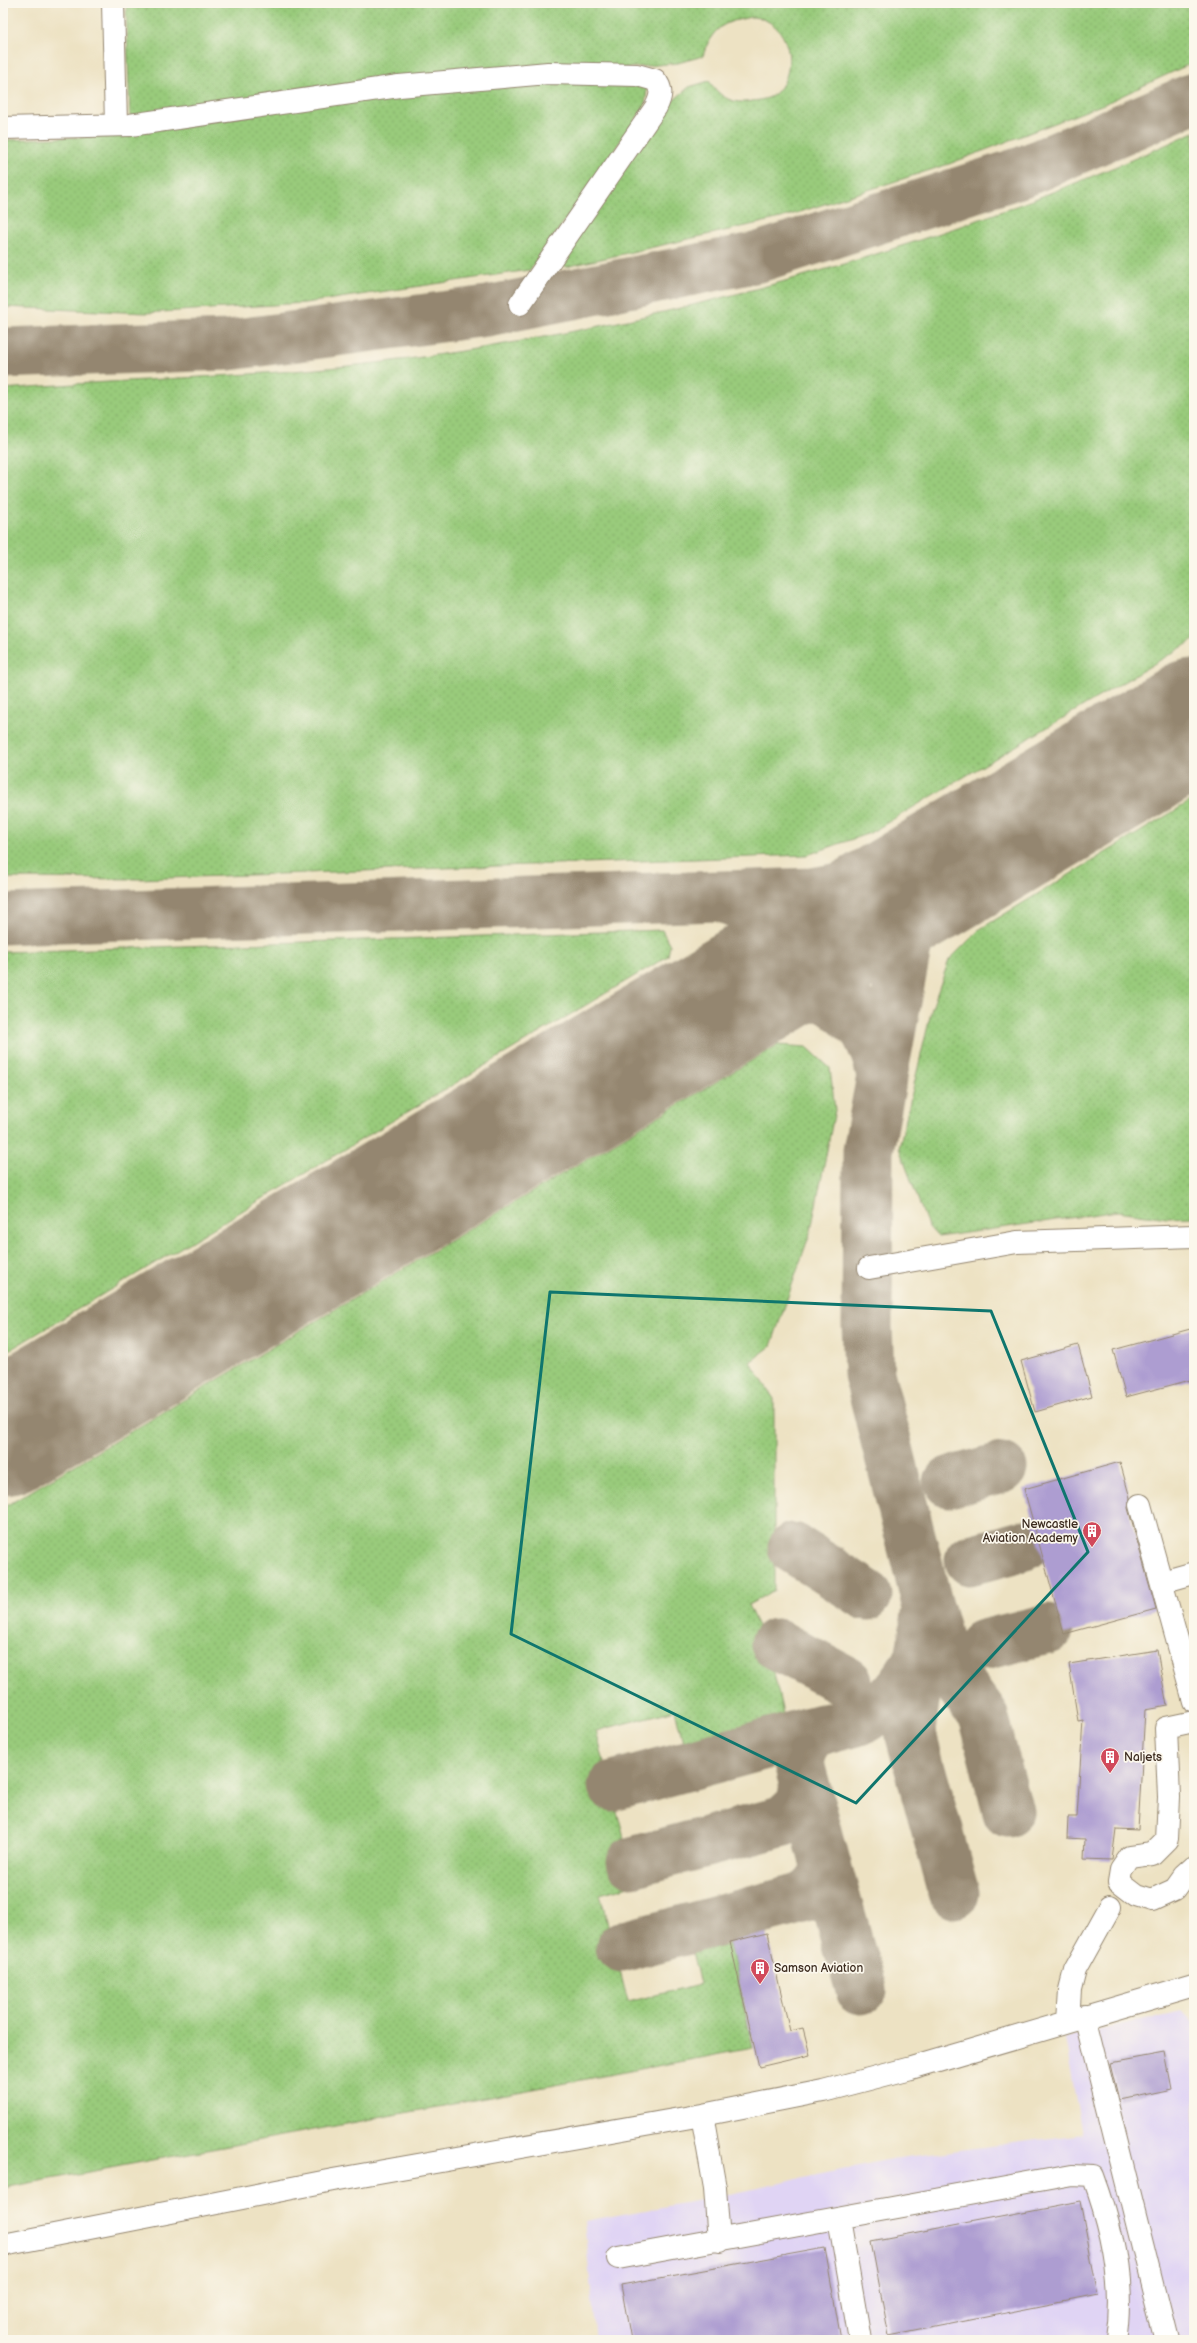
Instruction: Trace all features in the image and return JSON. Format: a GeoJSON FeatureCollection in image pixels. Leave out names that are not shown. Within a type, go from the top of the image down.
{"type":"FeatureCollection","features":[{"type":"Feature","properties":{"kind":"lane"},"geometry":{"type":"LineString","coordinates":[[113,3],[116,125]]}},
{"type":"Feature","properties":{"kind":"lane"},"geometry":{"type":"LineString","coordinates":[[3,128],[130,125],[399,86],[548,73],[638,75],[655,80],[661,91],[660,99],[656,107],[520,304]]}},
{"type":"Feature","properties":{"kind":"lane"},"geometry":{"type":"LineString","coordinates":[[868,1268],[1017,1242],[1194,1236]]}},
{"type":"Feature","properties":{"kind":"lane"},"geometry":{"type":"LineString","coordinates":[[1140,1505],[1194,1701]]}},
{"type":"Feature","properties":{"kind":"lane"},"geometry":{"type":"LineString","coordinates":[[1162,1582],[1194,1573]]}},
{"type":"Feature","properties":{"kind":"lane"},"geometry":{"type":"LineString","coordinates":[[1194,1722],[1166,1728],[1169,1797],[1167,1838],[1152,1854],[1130,1856],[1121,1870],[1119,1882],[1136,1895],[1152,1900],[1174,1890],[1184,1876],[1194,1867]]}},
{"type":"Feature","properties":{"kind":"lane"},"geometry":{"type":"LineString","coordinates":[[1110,1907],[1075,1970],[1070,1990],[1166,2340]]}},
{"type":"Feature","properties":{"kind":"lane"},"geometry":{"type":"LineString","coordinates":[[3,2245],[333,2180],[702,2115],[830,2089],[911,2068],[1194,1985]]}},
{"type":"Feature","properties":{"kind":"lane"},"geometry":{"type":"LineString","coordinates":[[702,2115],[715,2188],[719,2241]]}},
{"type":"Feature","properties":{"kind":"lane"},"geometry":{"type":"LineString","coordinates":[[618,2258],[719,2241],[1072,2175],[1093,2176],[1104,2204],[1113,2244],[1119,2295],[1116,2340]]}},
{"type":"Feature","properties":{"kind":"lane"},"geometry":{"type":"LineString","coordinates":[[839,2218],[860,2340]]}},
{"type":"Feature","properties":{"kind":"highlighted area"},"geometry":{"type":"Polygon","coordinates":[[[550,1292],[991,1311],[1088,1552],[856,1803],[511,1634],[550,1292]]]}},
{"type":"Feature","properties":{"kind":"shaded area"},"geometry":{"type":"Polygon","coordinates":[[[1182,2011],[1194,2023],[1194,2340],[596,2340],[584,2221],[712,2198],[891,2159],[1082,2134],[1065,2037],[1182,2011]]]}},
{"type":"Feature","properties":{"kind":"green space"},"geometry":{"type":"Polygon","coordinates":[[[126,3],[1194,3],[1194,62],[1104,104],[949,164],[781,218],[566,267],[561,261],[667,106],[689,87],[709,81],[722,95],[738,102],[765,99],[777,92],[784,82],[788,71],[789,59],[783,36],[775,27],[766,20],[753,17],[731,22],[719,28],[715,32],[708,43],[703,56],[678,63],[130,116],[126,3]]]}},
{"type":"Feature","properties":{"kind":"green space"},"geometry":{"type":"Polygon","coordinates":[[[550,78],[638,81],[647,89],[645,106],[530,270],[305,303],[146,313],[3,307],[3,140],[110,136],[402,91],[550,78]]]}},
{"type":"Feature","properties":{"kind":"green space"},"geometry":{"type":"Polygon","coordinates":[[[1194,132],[1194,640],[870,833],[807,855],[139,879],[3,878],[3,389],[261,373],[364,364],[415,358],[515,342],[614,323],[714,300],[813,273],[911,243],[1007,209],[1102,172],[1194,132]]]}},
{"type":"Feature","properties":{"kind":"green space"},"geometry":{"type":"Polygon","coordinates":[[[1194,799],[1194,1217],[1167,1218],[1118,1211],[938,1237],[928,1226],[899,1148],[932,1008],[949,960],[980,929],[1194,799]]]}},
{"type":"Feature","properties":{"kind":"green space"},"geometry":{"type":"Polygon","coordinates":[[[662,930],[670,945],[668,956],[3,1354],[3,952],[662,930]]]}},
{"type":"Feature","properties":{"kind":"green space"},"geometry":{"type":"Polygon","coordinates":[[[778,1045],[807,1047],[830,1068],[835,1110],[811,1230],[771,1346],[750,1362],[774,1399],[774,1591],[748,1605],[769,1650],[785,1723],[685,1750],[675,1710],[596,1731],[636,1884],[600,1894],[628,2002],[700,1984],[690,1944],[728,1934],[753,2048],[3,2188],[3,1508],[778,1045]]]}},
{"type":"Feature","properties":{"kind":"building"},"geometry":{"type":"Polygon","coordinates":[[[1194,1328],[1194,1379],[1126,1397],[1113,1350],[1194,1328]]]}},
{"type":"Feature","properties":{"kind":"building"},"geometry":{"type":"Polygon","coordinates":[[[1078,1345],[1092,1396],[1035,1412],[1021,1361],[1078,1345]]]}},
{"type":"Feature","properties":{"kind":"building","name":"Newcastle Aviation Academy"},"geometry":{"type":"Polygon","coordinates":[[[1120,1462],[1130,1498],[1128,1508],[1156,1609],[1064,1634],[1024,1489],[1120,1462]]]}},
{"type":"Feature","properties":{"kind":"building"},"geometry":{"type":"Polygon","coordinates":[[[1157,1650],[1167,1706],[1145,1710],[1138,1830],[1116,1829],[1112,1860],[1084,1859],[1085,1839],[1067,1838],[1068,1817],[1077,1817],[1083,1720],[1078,1721],[1069,1664],[1157,1650]]]}},
{"type":"Feature","properties":{"kind":"building","name":"Samson Aviation"},"geometry":{"type":"Polygon","coordinates":[[[767,1933],[790,2031],[803,2028],[810,2055],[759,2067],[730,1942],[767,1933]]]}},
{"type":"Feature","properties":{"kind":"building"},"geometry":{"type":"Polygon","coordinates":[[[1164,2053],[1171,2089],[1119,2100],[1110,2063],[1164,2053]]]}},
{"type":"Feature","properties":{"kind":"building"},"geometry":{"type":"Polygon","coordinates":[[[1080,2201],[1098,2295],[889,2336],[871,2241],[1080,2201]]]}},
{"type":"Feature","properties":{"kind":"building"},"geometry":{"type":"Polygon","coordinates":[[[825,2248],[841,2340],[631,2340],[621,2285],[825,2248]]]}},
{"type":"Feature","properties":{"kind":"taxiway"},"geometry":{"type":"LineString","coordinates":[[3,353],[229,345],[487,311],[759,257],[1025,171],[1194,98]]}},
{"type":"Feature","properties":{"kind":"taxiway"},"geometry":{"type":"LineString","coordinates":[[3,919],[812,893],[921,873],[984,847]]}},
{"type":"Feature","properties":{"kind":"taxiway"},"geometry":{"type":"LineString","coordinates":[[927,881],[906,948],[868,1151],[867,1325],[869,1374],[928,1607],[910,1729],[911,1736],[954,1893]]}},
{"type":"Feature","properties":{"kind":"taxiway"},"geometry":{"type":"LineString","coordinates":[[722,897],[766,917],[807,946],[819,958],[835,979],[868,1034],[878,1060],[882,1079]]}},
{"type":"Feature","properties":{"kind":"taxiway"},"geometry":{"type":"LineString","coordinates":[[735,996],[809,990],[834,1002],[858,1022]]}},
{"type":"Feature","properties":{"kind":"taxiway"},"geometry":{"type":"LineString","coordinates":[[949,1482],[1002,1468]]}},
{"type":"Feature","properties":{"kind":"taxiway"},"geometry":{"type":"LineString","coordinates":[[970,1560],[1025,1545]]}},
{"type":"Feature","properties":{"kind":"taxiway"},"geometry":{"type":"LineString","coordinates":[[793,1548],[867,1595]]}},
{"type":"Feature","properties":{"kind":"taxiway"},"geometry":{"type":"LineString","coordinates":[[930,1612],[942,1655],[948,1668],[983,1716],[1008,1812]]}},
{"type":"Feature","properties":{"kind":"taxiway"},"geometry":{"type":"LineString","coordinates":[[983,1645],[1048,1629]]}},
{"type":"Feature","properties":{"kind":"taxiway"},"geometry":{"type":"LineString","coordinates":[[776,1644],[847,1682]]}},
{"type":"Feature","properties":{"kind":"taxiway"},"geometry":{"type":"LineString","coordinates":[[621,1947],[803,1898],[815,1889],[821,1882],[827,1869],[799,1764],[803,1750],[808,1740],[815,1734],[824,1730],[855,1722],[875,1712],[883,1706],[904,1683],[920,1656]]}},
{"type":"Feature","properties":{"kind":"taxiway"},"geometry":{"type":"LineString","coordinates":[[613,1786],[821,1729]]}},
{"type":"Feature","properties":{"kind":"taxiway"},"geometry":{"type":"LineString","coordinates":[[632,1862],[784,1821],[801,1805],[805,1787]]}},
{"type":"Feature","properties":{"kind":"taxiway"},"geometry":{"type":"LineString","coordinates":[[827,1869],[861,1990]]}},
{"type":"Feature","properties":{"kind":"runway"},"geometry":{"type":"LineString","coordinates":[[3,1432],[1194,722]]}},
{"type":"Feature","properties":{"kind":"place","name":"Newcastle Aviation Academy"},"geometry":{"type":"Point","coordinates":[1092,1548]}},
{"type":"Feature","properties":{"kind":"place","name":"Naljets"},"geometry":{"type":"Point","coordinates":[1110,1774]}},
{"type":"Feature","properties":{"kind":"place","name":"Samson Aviation"},"geometry":{"type":"Point","coordinates":[760,1985]}}]}
